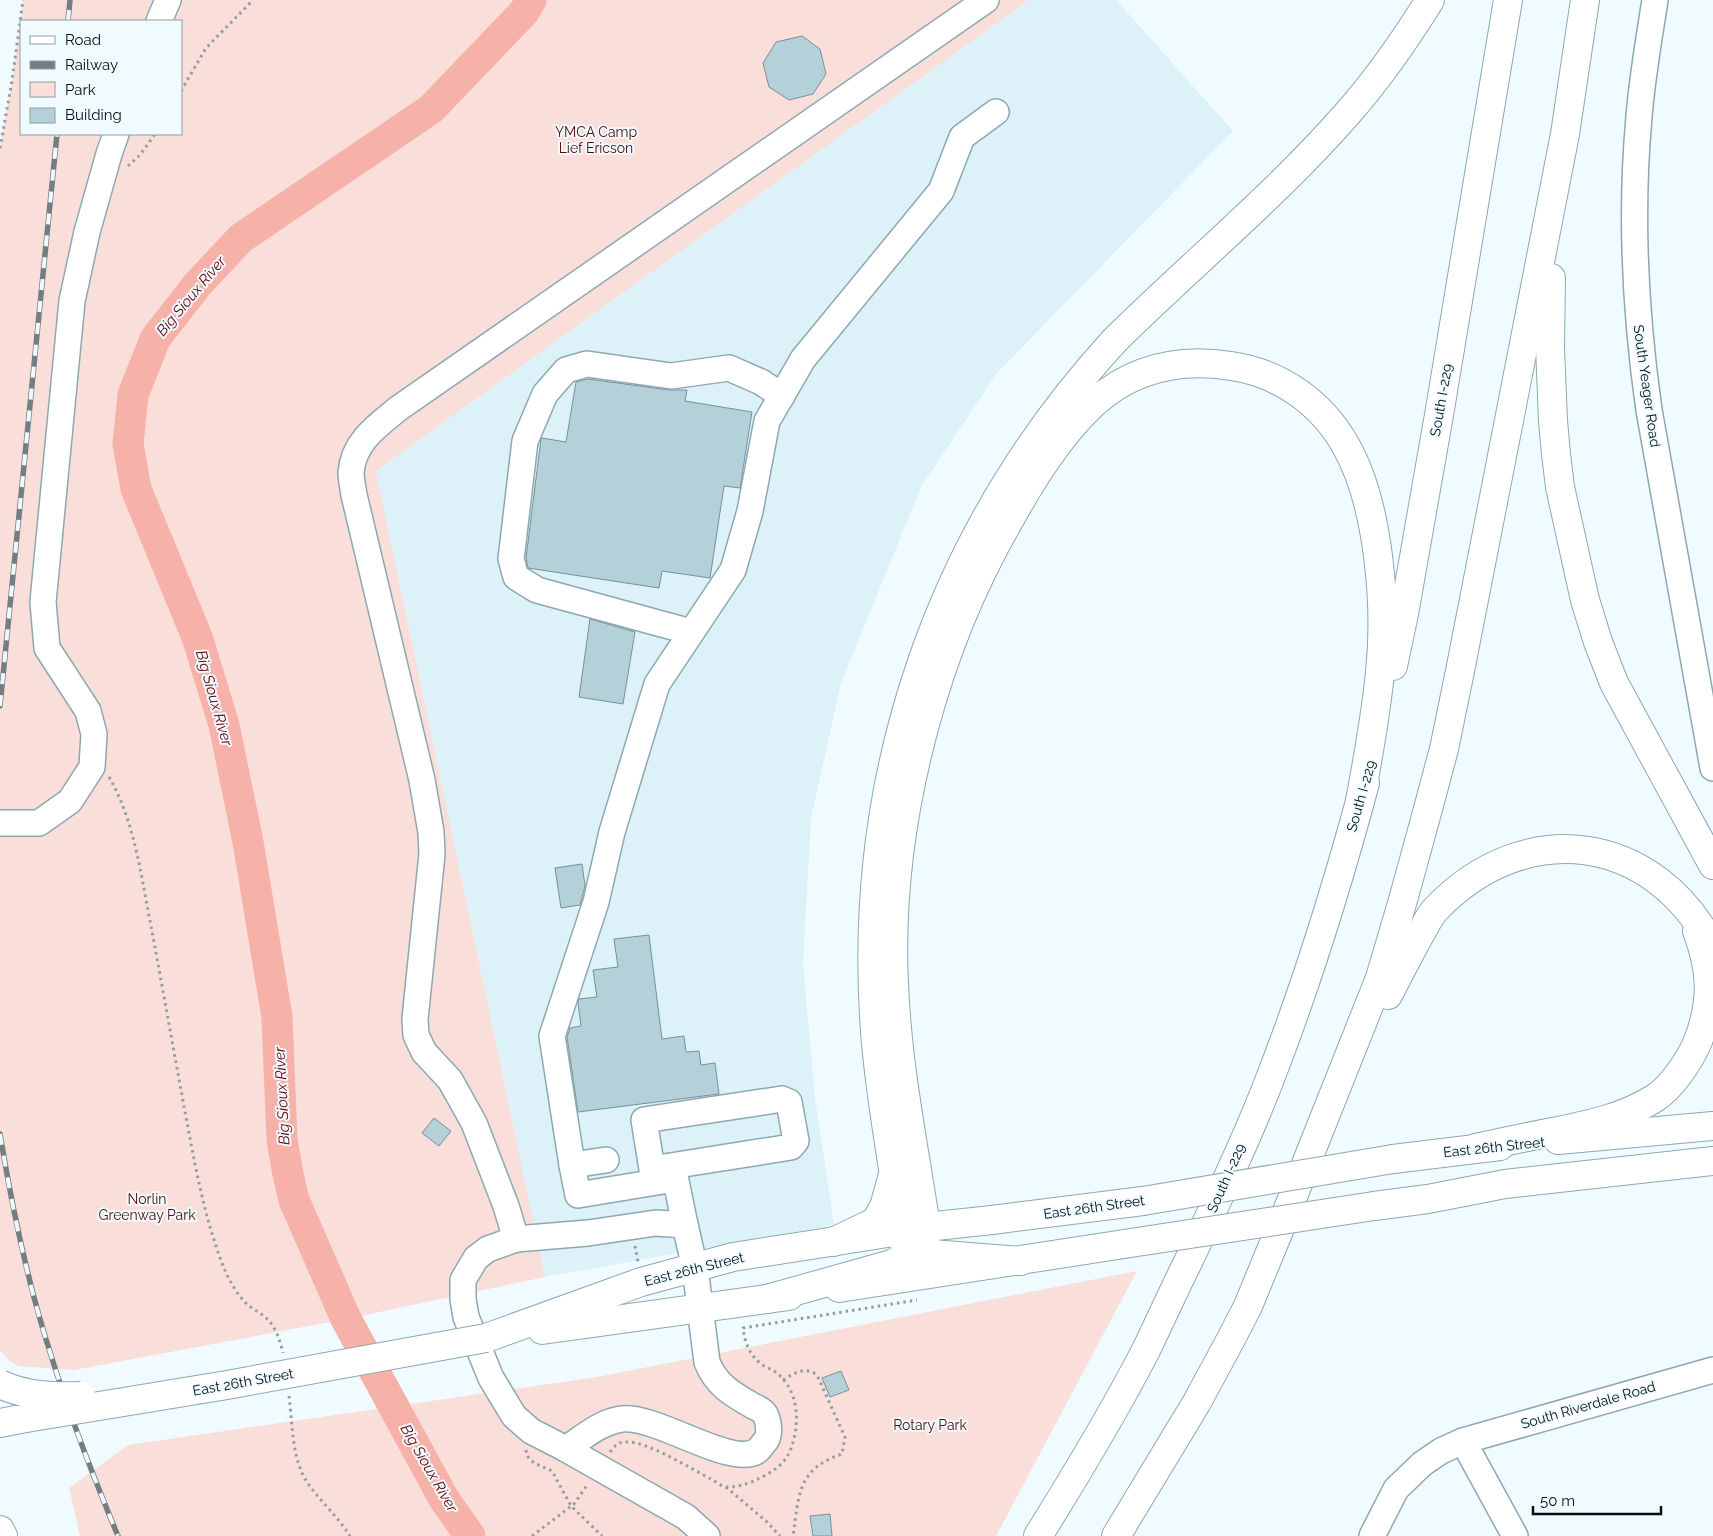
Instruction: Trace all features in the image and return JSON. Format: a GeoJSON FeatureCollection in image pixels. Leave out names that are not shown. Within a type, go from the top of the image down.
{"type":"FeatureCollection","features":[{"type":"Feature","properties":{"kind":"main road"},"geometry":{"type":"LineString","coordinates":[[833,1242],[875,1222],[884,1206],[892,1177],[874,1031],[873,896],[880,834],[898,739],[910,697],[949,589],[973,540],[1028,448],[1087,371],[1156,300],[1312,153],[1388,64],[1430,0]]}},
{"type":"Feature","properties":{"kind":"main road","name":"South I-229"},"geometry":{"type":"LineString","coordinates":[[1038,1536],[1080,1468],[1141,1358],[1218,1198],[1272,1073],[1324,922],[1382,721],[1404,614],[1508,0]]}},
{"type":"Feature","properties":{"kind":"main road"},"geometry":{"type":"LineString","coordinates":[[1585,0],[1565,134],[1554,232],[1550,321],[1553,421],[1562,497],[1585,600],[1598,642],[1614,683],[1713,866]]}},
{"type":"Feature","properties":{"kind":"main road"},"geometry":{"type":"LineString","coordinates":[[1116,1536],[1197,1402],[1248,1306],[1380,978],[1444,749],[1565,134]]}},
{"type":"Feature","properties":{"kind":"main road"},"geometry":{"type":"LineString","coordinates":[[767,1299],[892,1264],[915,1236],[893,980],[897,885],[903,830],[924,726],[956,632],[979,577],[1004,530],[1058,444],[1076,421],[1097,400],[1117,385],[1153,368],[1178,364],[1199,362],[1248,368],[1272,376],[1295,389],[1313,404],[1346,446],[1361,481],[1369,508],[1379,568],[1381,601],[1381,669],[1375,718],[1360,800]]}},
{"type":"Feature","properties":{"kind":"main road"},"geometry":{"type":"LineString","coordinates":[[1325,1116],[1375,1022],[1405,960],[1434,911],[1452,894],[1488,868],[1509,859],[1570,848],[1592,850],[1613,856],[1637,866],[1675,894],[1689,911],[1713,948]]}},
{"type":"Feature","properties":{"kind":"main road"},"geometry":{"type":"LineString","coordinates":[[1476,1148],[1607,1120],[1656,1098],[1667,1088],[1693,1053],[1710,1007],[1711,988],[1706,963],[1700,939],[1689,911]]}},
{"type":"Feature","properties":{"kind":"main road","name":"East 26th Street"},"geometry":{"type":"LineString","coordinates":[[486,1338],[641,1282],[733,1257],[833,1242],[915,1236],[992,1220],[1143,1201],[1393,1159],[1476,1148],[1713,1126]]}},
{"type":"Feature","properties":{"kind":"main road"},"geometry":{"type":"LineString","coordinates":[[891,1159],[915,1236],[932,1254],[1020,1260]]}},
{"type":"Feature","properties":{"kind":"main road","name":"East 26th Street"},"geometry":{"type":"LineString","coordinates":[[0,1423],[227,1385],[486,1338],[767,1299],[1428,1199],[1505,1184],[1713,1160]]}},
{"type":"Feature","properties":{"kind":"main road"},"geometry":{"type":"LineString","coordinates":[[0,1384],[20,1392],[58,1396],[96,1396],[227,1385]]}},
{"type":"Feature","properties":{"kind":"main road"},"geometry":{"type":"LineString","coordinates":[[0,1530],[3,1536]]}},
{"type":"Feature","properties":{"kind":"street"},"geometry":{"type":"LineString","coordinates":[[159,20],[168,0]]}},
{"type":"Feature","properties":{"kind":"street"},"geometry":{"type":"LineString","coordinates":[[516,1239],[506,1206],[474,1122],[450,1080],[424,1052],[416,1035],[432,854],[431,832],[422,780],[354,495],[351,472],[356,449],[371,431],[399,408],[986,0]]}},
{"type":"Feature","properties":{"kind":"street","name":"South Yeager Road"},"geometry":{"type":"LineString","coordinates":[[1655,0],[1639,116],[1635,166],[1634,265],[1636,304],[1648,410],[1713,768]]}},
{"type":"Feature","properties":{"kind":"street"},"geometry":{"type":"LineString","coordinates":[[578,1234],[578,1196],[552,1036],[596,902],[612,832],[657,684],[733,570],[750,511],[767,421],[803,359],[941,191],[962,137],[996,112]]}},
{"type":"Feature","properties":{"kind":"street"},"geometry":{"type":"LineString","coordinates":[[0,824],[38,823],[70,801],[92,767],[94,734],[88,711],[48,648],[43,602],[72,301],[87,232],[116,135]]}},
{"type":"Feature","properties":{"kind":"street"},"geometry":{"type":"LineString","coordinates":[[691,632],[537,590],[516,577],[511,559],[525,440],[545,394],[566,370],[587,364],[671,376],[729,368],[761,382],[782,396]]}},
{"type":"Feature","properties":{"kind":"street"},"geometry":{"type":"LineString","coordinates":[[578,1196],[674,1172],[791,1147],[796,1141],[789,1102],[782,1099],[634,1122],[652,1169],[674,1172]]}},
{"type":"Feature","properties":{"kind":"street"},"geometry":{"type":"LineString","coordinates":[[572,1165],[606,1160]]}},
{"type":"Feature","properties":{"kind":"street"},"geometry":{"type":"LineString","coordinates":[[566,1449],[594,1429],[622,1419],[645,1421],[725,1452],[740,1455],[756,1452],[767,1441],[769,1426],[764,1412],[726,1389],[712,1375],[707,1362],[702,1308],[674,1172]]}},
{"type":"Feature","properties":{"kind":"street"},"geometry":{"type":"LineString","coordinates":[[685,1225],[656,1223],[578,1234],[516,1239],[488,1249],[476,1258],[463,1280],[463,1299],[466,1317],[491,1378],[514,1416],[531,1431],[686,1517],[707,1536]]}},
{"type":"Feature","properties":{"kind":"street","name":"South Riverdale Road"},"geometry":{"type":"LineString","coordinates":[[1372,1536],[1396,1489],[1422,1464],[1441,1451],[1463,1441],[1713,1370]]}},
{"type":"Feature","properties":{"kind":"street"},"geometry":{"type":"LineString","coordinates":[[1463,1441],[1515,1536]]}},
{"type":"Feature","properties":{"kind":"path"},"geometry":{"type":"LineString","coordinates":[[20,20],[23,0]]}},
{"type":"Feature","properties":{"kind":"path"},"geometry":{"type":"LineString","coordinates":[[182,89],[206,48],[254,0]]}},
{"type":"Feature","properties":{"kind":"path"},"geometry":{"type":"LineString","coordinates":[[0,148],[20,22]]}},
{"type":"Feature","properties":{"kind":"path"},"geometry":{"type":"LineString","coordinates":[[122,171],[140,155],[154,135]]}},
{"type":"Feature","properties":{"kind":"path"},"geometry":{"type":"LineString","coordinates":[[110,768],[109,777],[118,794],[136,850],[191,1141],[205,1210],[215,1245],[224,1270],[235,1288],[244,1300],[273,1326],[284,1360]]}},
{"type":"Feature","properties":{"kind":"path"},"geometry":{"type":"LineString","coordinates":[[726,1487],[747,1485],[769,1474],[783,1464],[790,1452],[796,1431],[796,1408],[791,1391],[778,1374],[761,1364],[752,1354],[745,1343],[743,1328],[920,1300]]}},
{"type":"Feature","properties":{"kind":"path"},"geometry":{"type":"LineString","coordinates":[[783,1380],[805,1370],[817,1375],[845,1437],[842,1454],[821,1462],[811,1472],[798,1494],[793,1536]]}},
{"type":"Feature","properties":{"kind":"path"},"geometry":{"type":"LineString","coordinates":[[288,1389],[296,1456],[301,1471],[308,1484],[342,1523],[350,1536]]}},
{"type":"Feature","properties":{"kind":"path"},"geometry":{"type":"LineString","coordinates":[[534,1535],[574,1504],[616,1444],[625,1442],[645,1446],[726,1487],[762,1517],[780,1536]]}},
{"type":"Feature","properties":{"kind":"shaded area"},"geometry":{"type":"Polygon","coordinates":[[[1029,0],[1116,0],[1233,131],[996,374],[921,487],[841,683],[811,818],[803,963],[815,1098],[834,1225],[545,1277],[376,471],[1029,0]]]}},
{"type":"Feature","properties":{"kind":"green space"},"geometry":{"type":"Polygon","coordinates":[[[23,0],[1029,0],[376,471],[545,1277],[346,1319],[74,1370],[19,1366],[11,1362],[0,1350],[0,148],[20,22],[20,135],[182,135],[182,20],[20,20],[23,0]]]}},
{"type":"Feature","properties":{"kind":"green space","name":"Rotary Park"},"geometry":{"type":"Polygon","coordinates":[[[1137,1271],[996,1536],[80,1536],[69,1488],[128,1445],[597,1377],[1137,1271]]]}},
{"type":"Feature","properties":{"kind":"building"},"geometry":{"type":"Polygon","coordinates":[[[802,36],[820,49],[826,74],[813,94],[789,100],[769,87],[763,63],[776,42],[802,36]]]}},
{"type":"Feature","properties":{"kind":"building"},"geometry":{"type":"Polygon","coordinates":[[[588,379],[669,390],[687,390],[685,401],[752,412],[740,488],[724,486],[710,578],[662,571],[659,588],[528,568],[526,558],[541,439],[566,442],[576,382],[588,379]]]}},
{"type":"Feature","properties":{"kind":"building"},"geometry":{"type":"Polygon","coordinates":[[[590,619],[635,632],[623,704],[579,697],[590,619]]]}},
{"type":"Feature","properties":{"kind":"building"},"geometry":{"type":"Polygon","coordinates":[[[582,864],[585,886],[580,905],[561,908],[555,868],[582,864]]]}},
{"type":"Feature","properties":{"kind":"building"},"geometry":{"type":"Polygon","coordinates":[[[649,935],[662,1039],[684,1036],[686,1052],[699,1051],[701,1065],[715,1063],[719,1094],[578,1112],[567,1037],[570,1028],[581,1026],[579,999],[597,997],[593,970],[618,967],[614,939],[649,935]]]}},
{"type":"Feature","properties":{"kind":"building"},"geometry":{"type":"Polygon","coordinates":[[[434,1118],[451,1131],[439,1146],[422,1133],[434,1118]]]}},
{"type":"Feature","properties":{"kind":"building"},"geometry":{"type":"Polygon","coordinates":[[[841,1371],[849,1390],[830,1397],[822,1378],[841,1371]]]}},
{"type":"Feature","properties":{"kind":"building"},"geometry":{"type":"Polygon","coordinates":[[[830,1514],[832,1536],[813,1536],[810,1516],[830,1514]]]}},
{"type":"Feature","properties":{"kind":"waterway","name":"Big Sioux River"},"geometry":{"type":"LineString","coordinates":[[470,1536],[444,1499],[346,1319],[294,1200],[282,1140],[277,1017],[248,842],[224,725],[197,637],[136,489],[128,444],[133,395],[155,339],[197,285],[241,238],[431,109],[524,12],[531,0]]}},
{"type":"Feature","properties":{"kind":"railway"},"geometry":{"type":"LineString","coordinates":[[68,20],[70,0]]}},
{"type":"Feature","properties":{"kind":"railway"},"geometry":{"type":"LineString","coordinates":[[0,706],[57,135]]}},
{"type":"Feature","properties":{"kind":"railway"},"geometry":{"type":"LineString","coordinates":[[0,1134],[21,1244],[34,1298],[73,1422],[118,1536]]}},
{"type":"Feature","properties":{"kind":"park label","name":"YMCA Camp Lief Ericson"},"geometry":{"type":"Point","coordinates":[596,140]}},
{"type":"Feature","properties":{"kind":"park label","name":"Norlin Greenway Park"},"geometry":{"type":"Point","coordinates":[147,1208]}}]}
